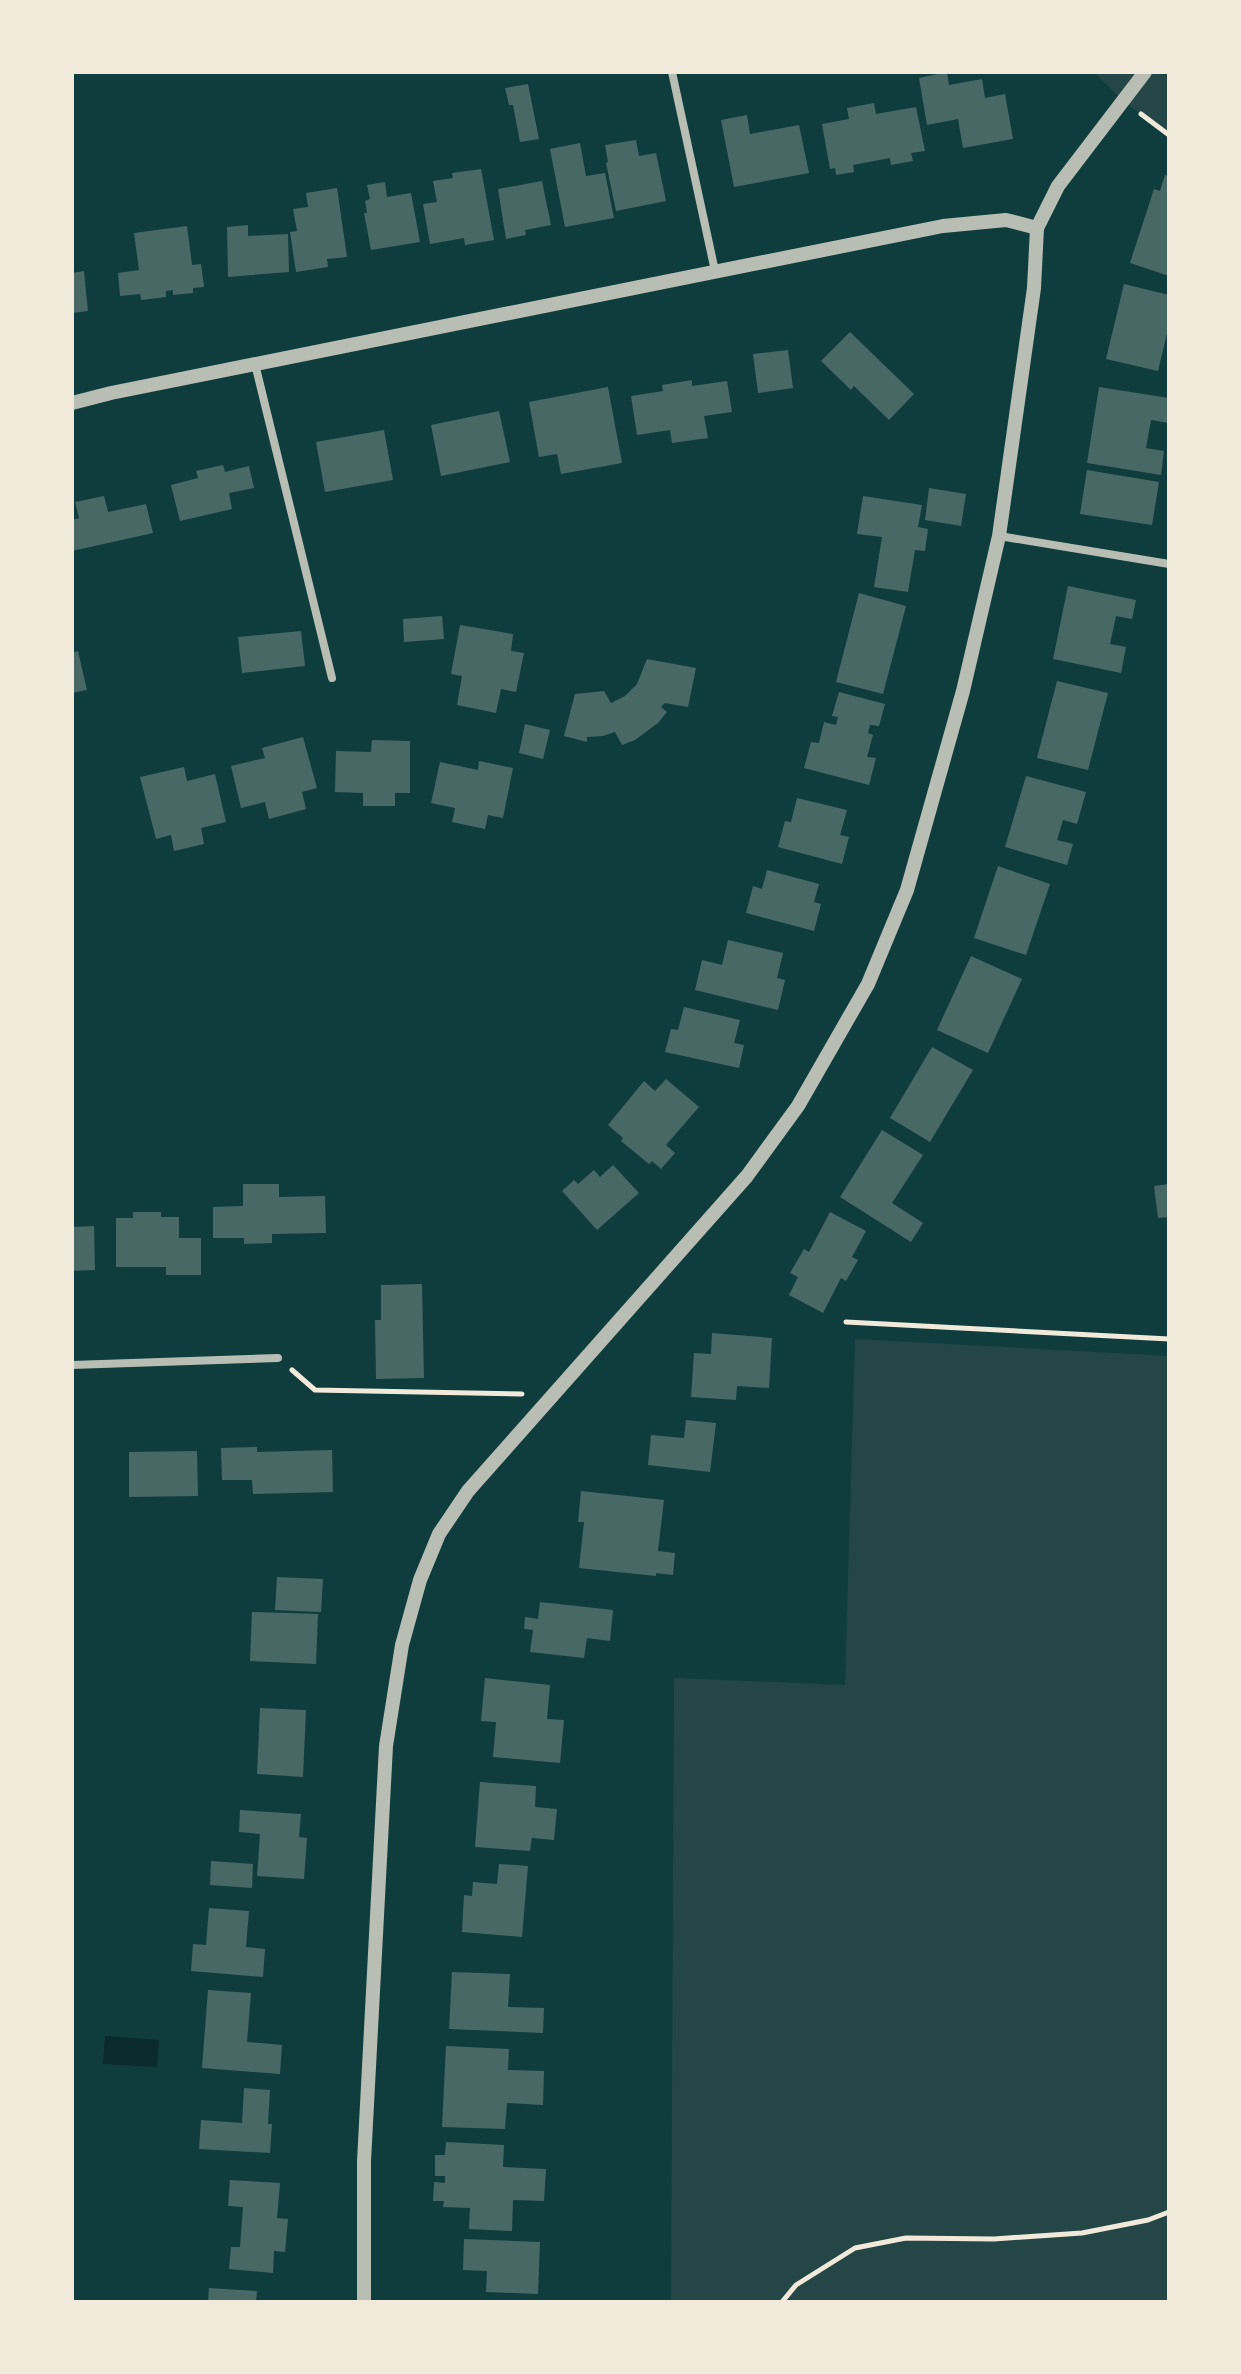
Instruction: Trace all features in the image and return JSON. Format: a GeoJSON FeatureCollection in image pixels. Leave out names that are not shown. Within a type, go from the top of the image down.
{"type":"FeatureCollection","features":[{"type":"Feature","properties":{"kind":"street"},"geometry":{"type":"LineString","coordinates":[[672,72],[715,271]]}},
{"type":"Feature","properties":{"kind":"street"},"geometry":{"type":"LineString","coordinates":[[364,2302],[364,2161],[385,1762],[402,1645],[420,1580],[439,1534],[468,1491],[747,1176],[798,1106],[868,984],[907,890],[963,691],[999,536],[1034,288],[1037,228],[1058,186],[1145,72]]}},
{"type":"Feature","properties":{"kind":"street"},"geometry":{"type":"LineString","coordinates":[[72,403],[943,226],[1006,220],[1037,228]]}},
{"type":"Feature","properties":{"kind":"street"},"geometry":{"type":"LineString","coordinates":[[255,364],[332,678]]}},
{"type":"Feature","properties":{"kind":"street"},"geometry":{"type":"LineString","coordinates":[[999,536],[1169,564]]}},
{"type":"Feature","properties":{"kind":"street"},"geometry":{"type":"LineString","coordinates":[[72,1365],[278,1358]]}},
{"type":"Feature","properties":{"kind":"path"},"geometry":{"type":"LineString","coordinates":[[1123,101],[1169,135]]}},
{"type":"Feature","properties":{"kind":"path"},"geometry":{"type":"LineString","coordinates":[[846,1322],[1169,1339]]}},
{"type":"Feature","properties":{"kind":"path"},"geometry":{"type":"LineString","coordinates":[[278,1358],[315,1390],[551,1395]]}},
{"type":"Feature","properties":{"kind":"path"},"geometry":{"type":"LineString","coordinates":[[782,2302],[796,2285],[855,2248],[906,2238],[994,2239],[1082,2233],[1148,2220],[1169,2212]]}},
{"type":"Feature","properties":{"kind":"shaded area"},"geometry":{"type":"Polygon","coordinates":[[[1094,72],[1169,72],[1169,135],[1123,101],[1094,72]]]}},
{"type":"Feature","properties":{"kind":"shaded area"},"geometry":{"type":"Polygon","coordinates":[[[855,1339],[1169,1356],[1169,2302],[671,2302],[674,1678],[845,1685],[855,1339]]]}},
{"type":"Feature","properties":{"kind":"shaded area"},"geometry":{"type":"Polygon","coordinates":[[[105,2036],[159,2040],[157,2067],[103,2064],[105,2036]]]}},
{"type":"Feature","properties":{"kind":"building"},"geometry":{"type":"Polygon","coordinates":[[[947,72],[949,85],[982,79],[985,98],[1005,94],[1013,139],[963,148],[958,119],[927,125],[919,78],[947,72]]]}},
{"type":"Feature","properties":{"kind":"building"},"geometry":{"type":"Polygon","coordinates":[[[528,84],[539,139],[520,142],[513,105],[509,105],[505,88],[528,84]]]}},
{"type":"Feature","properties":{"kind":"building"},"geometry":{"type":"Polygon","coordinates":[[[874,103],[876,114],[916,107],[925,151],[911,153],[913,161],[891,165],[890,158],[853,165],[854,172],[836,175],[835,168],[830,169],[822,124],[849,119],[847,108],[874,103]]]}},
{"type":"Feature","properties":{"kind":"building"},"geometry":{"type":"Polygon","coordinates":[[[747,115],[750,134],[799,125],[809,173],[734,187],[721,120],[747,115]]]}},
{"type":"Feature","properties":{"kind":"building"},"geometry":{"type":"Polygon","coordinates":[[[636,140],[639,156],[656,153],[666,201],[616,211],[605,145],[636,140]]]}},
{"type":"Feature","properties":{"kind":"building"},"geometry":{"type":"Polygon","coordinates":[[[580,143],[586,176],[605,173],[614,218],[565,227],[550,149],[580,143]]]}},
{"type":"Feature","properties":{"kind":"building"},"geometry":{"type":"Polygon","coordinates":[[[481,169],[494,240],[465,245],[464,238],[430,244],[423,204],[437,202],[433,181],[453,178],[452,173],[481,169]]]}},
{"type":"Feature","properties":{"kind":"building"},"geometry":{"type":"Polygon","coordinates":[[[1165,175],[1169,176],[1169,276],[1130,263],[1154,189],[1160,191],[1165,175]]]}},
{"type":"Feature","properties":{"kind":"building"},"geometry":{"type":"Polygon","coordinates":[[[542,181],[551,225],[525,230],[526,235],[506,239],[498,189],[542,181]]]}},
{"type":"Feature","properties":{"kind":"building"},"geometry":{"type":"Polygon","coordinates":[[[385,182],[387,197],[411,193],[420,242],[371,250],[364,213],[367,213],[365,201],[370,199],[367,185],[385,182]]]}},
{"type":"Feature","properties":{"kind":"building"},"geometry":{"type":"Polygon","coordinates":[[[337,188],[347,257],[327,259],[328,267],[296,272],[290,232],[297,231],[293,209],[308,207],[306,193],[337,188]]]}},
{"type":"Feature","properties":{"kind":"building"},"geometry":{"type":"Polygon","coordinates":[[[248,225],[248,236],[288,234],[289,272],[228,277],[227,227],[248,225]]]}},
{"type":"Feature","properties":{"kind":"building"},"geometry":{"type":"Polygon","coordinates":[[[187,226],[192,265],[201,264],[204,287],[193,288],[193,293],[173,295],[173,290],[166,291],[166,297],[141,300],[140,294],[120,296],[118,273],[139,270],[134,233],[187,226]]]}},
{"type":"Feature","properties":{"kind":"building"},"geometry":{"type":"Polygon","coordinates":[[[84,271],[88,311],[72,313],[72,273],[84,271]]]}},
{"type":"Feature","properties":{"kind":"building"},"geometry":{"type":"Polygon","coordinates":[[[1124,284],[1169,295],[1169,325],[1158,371],[1106,359],[1124,284]]]}},
{"type":"Feature","properties":{"kind":"building"},"geometry":{"type":"Polygon","coordinates":[[[850,332],[914,394],[889,420],[854,386],[851,390],[821,361],[850,332]]]}},
{"type":"Feature","properties":{"kind":"building"},"geometry":{"type":"Polygon","coordinates":[[[788,350],[793,388],[758,393],[753,354],[788,350]]]}},
{"type":"Feature","properties":{"kind":"building"},"geometry":{"type":"Polygon","coordinates":[[[692,380],[692,386],[727,381],[732,412],[704,416],[708,438],[672,443],[670,430],[637,435],[631,396],[663,391],[662,385],[692,380]]]}},
{"type":"Feature","properties":{"kind":"building"},"geometry":{"type":"Polygon","coordinates":[[[608,387],[622,463],[561,474],[557,454],[539,457],[529,402],[608,387]]]}},
{"type":"Feature","properties":{"kind":"building"},"geometry":{"type":"Polygon","coordinates":[[[1099,387],[1169,398],[1169,423],[1151,420],[1146,448],[1164,451],[1161,475],[1087,463],[1099,387]]]}},
{"type":"Feature","properties":{"kind":"building"},"geometry":{"type":"Polygon","coordinates":[[[499,411],[510,462],[441,476],[431,425],[499,411]]]}},
{"type":"Feature","properties":{"kind":"building"},"geometry":{"type":"Polygon","coordinates":[[[384,430],[393,480],[325,492],[316,442],[384,430]]]}},
{"type":"Feature","properties":{"kind":"building"},"geometry":{"type":"Polygon","coordinates":[[[223,465],[225,472],[249,466],[254,488],[229,493],[232,509],[180,521],[171,485],[198,478],[196,471],[223,465]]]}},
{"type":"Feature","properties":{"kind":"building"},"geometry":{"type":"Polygon","coordinates":[[[1087,470],[1159,482],[1152,525],[1080,514],[1087,470]]]}},
{"type":"Feature","properties":{"kind":"building"},"geometry":{"type":"Polygon","coordinates":[[[929,488],[966,494],[961,526],[925,520],[929,488]]]}},
{"type":"Feature","properties":{"kind":"building"},"geometry":{"type":"Polygon","coordinates":[[[104,496],[108,512],[146,504],[153,533],[72,551],[72,520],[79,518],[75,502],[104,496]]]}},
{"type":"Feature","properties":{"kind":"building"},"geometry":{"type":"Polygon","coordinates":[[[863,496],[922,505],[918,527],[928,529],[925,551],[915,550],[908,592],[874,587],[882,537],[857,534],[863,496]]]}},
{"type":"Feature","properties":{"kind":"building"},"geometry":{"type":"Polygon","coordinates":[[[1068,586],[1136,600],[1132,619],[1116,616],[1110,644],[1126,647],[1121,673],[1053,659],[1068,586]]]}},
{"type":"Feature","properties":{"kind":"building"},"geometry":{"type":"Polygon","coordinates":[[[859,593],[906,606],[883,694],[836,682],[859,593]]]}},
{"type":"Feature","properties":{"kind":"building"},"geometry":{"type":"Polygon","coordinates":[[[442,616],[444,639],[404,642],[403,619],[442,616]]]}},
{"type":"Feature","properties":{"kind":"building"},"geometry":{"type":"Polygon","coordinates":[[[460,625],[513,634],[511,651],[524,653],[516,692],[501,689],[496,713],[457,705],[462,676],[451,674],[460,625]]]}},
{"type":"Feature","properties":{"kind":"building"},"geometry":{"type":"Polygon","coordinates":[[[301,631],[305,666],[242,673],[238,637],[301,631]]]}},
{"type":"Feature","properties":{"kind":"building"},"geometry":{"type":"Polygon","coordinates":[[[78,651],[87,690],[72,693],[72,653],[78,651]]]}},
{"type":"Feature","properties":{"kind":"building"},"geometry":{"type":"Polygon","coordinates":[[[647,659],[696,668],[688,707],[665,703],[661,707],[667,712],[658,723],[635,740],[622,745],[615,732],[587,737],[587,742],[564,736],[575,694],[604,691],[611,703],[625,696],[637,684],[647,659]]]}},
{"type":"Feature","properties":{"kind":"building"},"geometry":{"type":"Polygon","coordinates":[[[1057,681],[1108,693],[1088,770],[1037,758],[1057,681]]]}},
{"type":"Feature","properties":{"kind":"building"},"geometry":{"type":"Polygon","coordinates":[[[839,692],[885,704],[879,726],[870,725],[868,733],[873,735],[867,757],[876,758],[869,785],[804,768],[811,742],[819,743],[824,722],[836,725],[838,717],[832,716],[839,692]]]}},
{"type":"Feature","properties":{"kind":"building"},"geometry":{"type":"Polygon","coordinates":[[[525,724],[550,730],[543,759],[519,753],[525,724]]]}},
{"type":"Feature","properties":{"kind":"building"},"geometry":{"type":"Polygon","coordinates":[[[303,737],[317,788],[302,792],[306,809],[269,819],[265,802],[241,808],[231,766],[265,758],[262,748],[303,737]]]}},
{"type":"Feature","properties":{"kind":"building"},"geometry":{"type":"Polygon","coordinates":[[[372,740],[410,741],[410,793],[395,793],[395,806],[363,806],[363,793],[335,792],[336,751],[371,752],[372,740]]]}},
{"type":"Feature","properties":{"kind":"building"},"geometry":{"type":"Polygon","coordinates":[[[479,761],[513,768],[503,818],[488,815],[485,829],[452,822],[455,808],[431,803],[440,762],[478,770],[479,761]]]}},
{"type":"Feature","properties":{"kind":"building"},"geometry":{"type":"Polygon","coordinates":[[[184,767],[187,781],[215,774],[226,822],[201,828],[204,844],[174,851],[171,835],[156,839],[140,777],[184,767]]]}},
{"type":"Feature","properties":{"kind":"building"},"geometry":{"type":"Polygon","coordinates":[[[1026,776],[1086,792],[1077,824],[1063,820],[1057,840],[1073,844],[1067,865],[1005,847],[1026,776]]]}},
{"type":"Feature","properties":{"kind":"building"},"geometry":{"type":"Polygon","coordinates":[[[797,798],[847,810],[840,835],[849,837],[842,864],[778,847],[785,821],[791,822],[797,798]]]}},
{"type":"Feature","properties":{"kind":"building"},"geometry":{"type":"Polygon","coordinates":[[[998,866],[1050,884],[1026,955],[974,938],[998,866]]]}},
{"type":"Feature","properties":{"kind":"building"},"geometry":{"type":"Polygon","coordinates":[[[767,870],[819,884],[814,902],[821,904],[814,931],[746,913],[753,886],[762,889],[767,870]]]}},
{"type":"Feature","properties":{"kind":"building"},"geometry":{"type":"Polygon","coordinates":[[[728,940],[783,953],[777,978],[785,980],[778,1010],[695,990],[702,960],[722,965],[728,940]]]}},
{"type":"Feature","properties":{"kind":"building"},"geometry":{"type":"Polygon","coordinates":[[[971,956],[1022,979],[988,1053],[937,1030],[971,956]]]}},
{"type":"Feature","properties":{"kind":"building"},"geometry":{"type":"Polygon","coordinates":[[[684,1007],[740,1020],[734,1043],[744,1045],[739,1068],[665,1052],[671,1029],[678,1030],[684,1007]]]}},
{"type":"Feature","properties":{"kind":"building"},"geometry":{"type":"Polygon","coordinates":[[[932,1047],[973,1070],[930,1142],[890,1118],[932,1047]]]}},
{"type":"Feature","properties":{"kind":"building"},"geometry":{"type":"Polygon","coordinates":[[[666,1079],[699,1107],[666,1145],[675,1153],[661,1169],[652,1161],[649,1164],[621,1141],[623,1138],[608,1125],[644,1081],[655,1091],[666,1079]]]}},
{"type":"Feature","properties":{"kind":"building"},"geometry":{"type":"Polygon","coordinates":[[[882,1130],[923,1155],[892,1203],[923,1223],[911,1242],[840,1197],[882,1130]]]}},
{"type":"Feature","properties":{"kind":"building"},"geometry":{"type":"Polygon","coordinates":[[[613,1165],[639,1193],[597,1230],[562,1191],[574,1180],[578,1184],[594,1170],[600,1177],[613,1165]]]}},
{"type":"Feature","properties":{"kind":"building"},"geometry":{"type":"Polygon","coordinates":[[[243,1184],[279,1184],[279,1197],[325,1196],[326,1233],[272,1234],[272,1243],[244,1244],[244,1238],[213,1238],[213,1207],[243,1206],[243,1184]]]}},
{"type":"Feature","properties":{"kind":"building"},"geometry":{"type":"Polygon","coordinates":[[[1169,1184],[1169,1217],[1158,1218],[1154,1186],[1169,1184]]]}},
{"type":"Feature","properties":{"kind":"building"},"geometry":{"type":"Polygon","coordinates":[[[133,1212],[161,1212],[161,1217],[179,1217],[179,1238],[201,1238],[201,1275],[166,1275],[166,1267],[116,1267],[116,1218],[133,1218],[133,1212]]]}},
{"type":"Feature","properties":{"kind":"building"},"geometry":{"type":"Polygon","coordinates":[[[830,1212],[866,1231],[852,1257],[858,1260],[846,1281],[841,1278],[823,1313],[789,1295],[798,1277],[790,1273],[804,1249],[809,1252],[830,1212]]]}},
{"type":"Feature","properties":{"kind":"building"},"geometry":{"type":"Polygon","coordinates":[[[94,1226],[95,1270],[72,1271],[72,1227],[94,1226]]]}},
{"type":"Feature","properties":{"kind":"building"},"geometry":{"type":"Polygon","coordinates":[[[422,1284],[424,1378],[376,1379],[375,1320],[381,1320],[381,1285],[422,1284]]]}},
{"type":"Feature","properties":{"kind":"building"},"geometry":{"type":"Polygon","coordinates":[[[712,1333],[772,1338],[769,1388],[737,1386],[736,1400],[691,1397],[694,1353],[711,1354],[712,1333]]]}},
{"type":"Feature","properties":{"kind":"building"},"geometry":{"type":"Polygon","coordinates":[[[686,1420],[716,1423],[710,1472],[648,1465],[651,1435],[684,1438],[686,1420]]]}},
{"type":"Feature","properties":{"kind":"building"},"geometry":{"type":"Polygon","coordinates":[[[257,1447],[257,1452],[332,1450],[333,1492],[253,1494],[252,1480],[222,1480],[221,1448],[257,1447]]]}},
{"type":"Feature","properties":{"kind":"building"},"geometry":{"type":"Polygon","coordinates":[[[197,1451],[198,1496],[129,1497],[129,1452],[197,1451]]]}},
{"type":"Feature","properties":{"kind":"building"},"geometry":{"type":"Polygon","coordinates":[[[581,1491],[664,1500],[658,1551],[675,1553],[673,1575],[579,1568],[584,1522],[578,1522],[581,1491]]]}},
{"type":"Feature","properties":{"kind":"building"},"geometry":{"type":"Polygon","coordinates":[[[277,1577],[323,1579],[321,1612],[275,1610],[277,1577]]]}},
{"type":"Feature","properties":{"kind":"building"},"geometry":{"type":"Polygon","coordinates":[[[540,1602],[613,1610],[610,1641],[587,1638],[584,1658],[530,1652],[533,1630],[524,1629],[525,1617],[538,1619],[540,1602]]]}},
{"type":"Feature","properties":{"kind":"building"},"geometry":{"type":"Polygon","coordinates":[[[252,1612],[318,1614],[316,1664],[250,1661],[252,1612]]]}},
{"type":"Feature","properties":{"kind":"building"},"geometry":{"type":"Polygon","coordinates":[[[485,1678],[550,1685],[547,1719],[564,1720],[560,1763],[493,1757],[496,1722],[481,1721],[485,1678]]]}},
{"type":"Feature","properties":{"kind":"building"},"geometry":{"type":"Polygon","coordinates":[[[260,1708],[306,1710],[303,1777],[257,1774],[260,1708]]]}},
{"type":"Feature","properties":{"kind":"building"},"geometry":{"type":"Polygon","coordinates":[[[480,1782],[536,1786],[535,1807],[557,1809],[554,1840],[532,1838],[530,1851],[475,1847],[480,1782]]]}},
{"type":"Feature","properties":{"kind":"building"},"geometry":{"type":"Polygon","coordinates":[[[240,1810],[301,1814],[299,1837],[307,1838],[304,1879],[257,1876],[260,1834],[239,1832],[240,1810]]]}},
{"type":"Feature","properties":{"kind":"building"},"geometry":{"type":"Polygon","coordinates":[[[211,1861],[253,1864],[252,1888],[210,1885],[211,1861]]]}},
{"type":"Feature","properties":{"kind":"building"},"geometry":{"type":"Polygon","coordinates":[[[499,1864],[528,1866],[522,1937],[462,1932],[464,1895],[472,1896],[473,1882],[497,1884],[499,1864]]]}},
{"type":"Feature","properties":{"kind":"building"},"geometry":{"type":"Polygon","coordinates":[[[209,1908],[249,1911],[246,1947],[265,1949],[263,1977],[191,1971],[193,1944],[206,1945],[209,1908]]]}},
{"type":"Feature","properties":{"kind":"building"},"geometry":{"type":"Polygon","coordinates":[[[452,1972],[510,1974],[508,2007],[544,2008],[543,2033],[449,2029],[452,1972]]]}},
{"type":"Feature","properties":{"kind":"building"},"geometry":{"type":"Polygon","coordinates":[[[208,1990],[251,1993],[247,2042],[282,2045],[280,2074],[202,2068],[208,1990]]]}},
{"type":"Feature","properties":{"kind":"building"},"geometry":{"type":"Polygon","coordinates":[[[446,2046],[509,2049],[508,2070],[544,2071],[543,2105],[507,2103],[505,2129],[442,2127],[446,2046]]]}},
{"type":"Feature","properties":{"kind":"building"},"geometry":{"type":"Polygon","coordinates":[[[244,2088],[270,2090],[270,2153],[199,2149],[201,2120],[242,2123],[244,2088]]]}},
{"type":"Feature","properties":{"kind":"building"},"geometry":{"type":"Polygon","coordinates":[[[446,2142],[504,2145],[503,2167],[546,2169],[544,2201],[513,2200],[512,2231],[469,2229],[470,2208],[443,2207],[444,2201],[433,2201],[434,2182],[445,2183],[445,2176],[435,2176],[435,2155],[445,2155],[446,2142]]]}},
{"type":"Feature","properties":{"kind":"building"},"geometry":{"type":"Polygon","coordinates":[[[230,2180],[280,2183],[277,2218],[288,2219],[285,2252],[274,2251],[273,2273],[229,2269],[231,2247],[240,2247],[243,2207],[228,2206],[230,2180]]]}},
{"type":"Feature","properties":{"kind":"building"},"geometry":{"type":"Polygon","coordinates":[[[464,2239],[540,2242],[538,2294],[486,2292],[487,2271],[463,2270],[464,2239]]]}},
{"type":"Feature","properties":{"kind":"building"},"geometry":{"type":"Polygon","coordinates":[[[209,2288],[257,2291],[256,2302],[208,2302],[209,2288]]]}}]}
